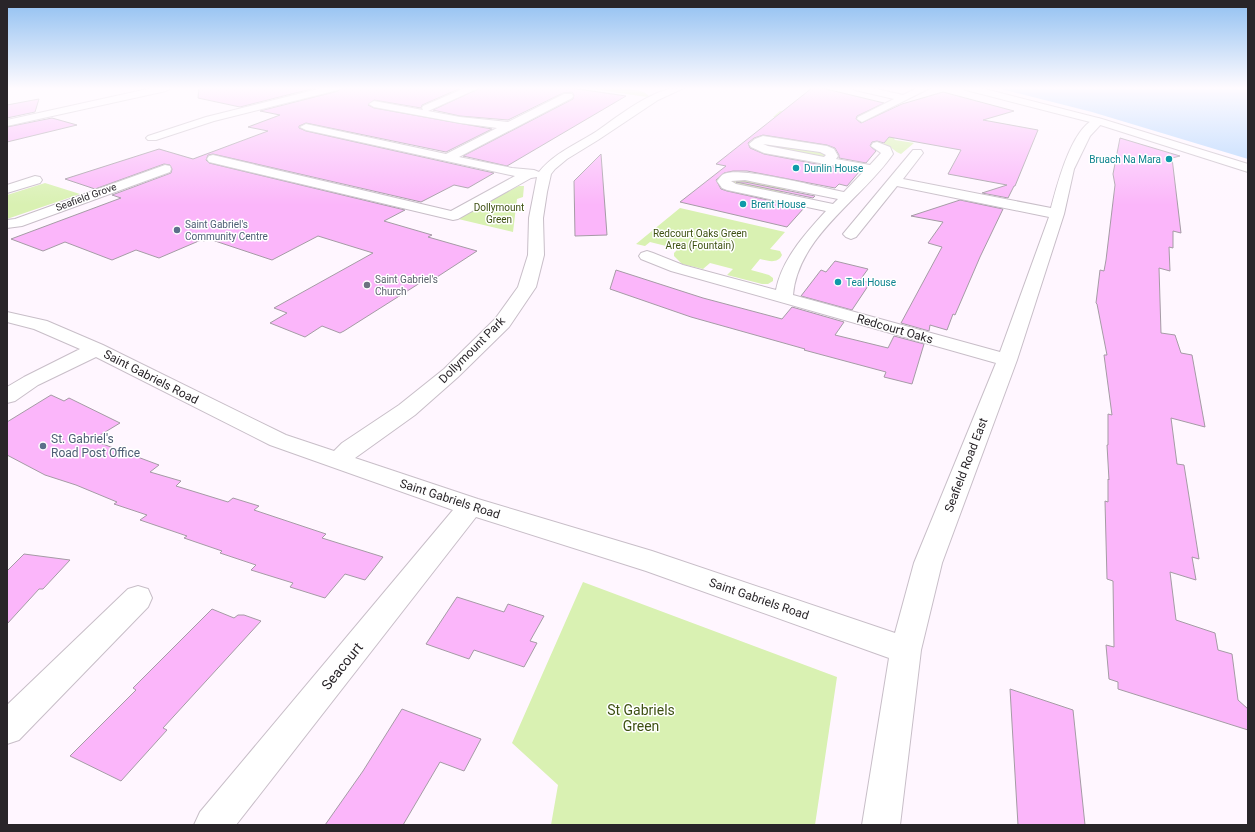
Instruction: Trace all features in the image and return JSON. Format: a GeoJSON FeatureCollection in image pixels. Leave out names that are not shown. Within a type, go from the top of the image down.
{"type":"FeatureCollection","features":[{"type":"Feature","properties":{"kind":"street"},"geometry":{"type":"LineString","coordinates":[[152,138],[187,127]]}},
{"type":"Feature","properties":{"kind":"street"},"geometry":{"type":"LineString","coordinates":[[306,127],[512,172],[537,174]]}},
{"type":"Feature","properties":{"kind":"street"},"geometry":{"type":"LineString","coordinates":[[447,158],[508,127]]}},
{"type":"Feature","properties":{"kind":"street"},"geometry":{"type":"LineString","coordinates":[[213,159],[454,216],[537,174],[610,127]]}},
{"type":"Feature","properties":{"kind":"street","name":"Seafield Road East"},"geometry":{"type":"LineString","coordinates":[[881,825],[906,650],[928,563],[1007,360],[1057,214],[1068,170],[1076,150],[1085,134],[1093,127]]}},
{"type":"Feature","properties":{"kind":"street"},"geometry":{"type":"LineString","coordinates":[[1114,127],[1248,168]]}},
{"type":"Feature","properties":{"kind":"street"},"geometry":{"type":"LineString","coordinates":[[827,161],[832,154],[823,149],[769,140],[759,141],[755,144],[764,149],[874,170]]}},
{"type":"Feature","properties":{"kind":"street"},"geometry":{"type":"LineString","coordinates":[[784,298],[785,288],[796,258],[810,237],[874,170],[887,152],[877,146]]}},
{"type":"Feature","properties":{"kind":"street"},"geometry":{"type":"LineString","coordinates":[[851,234],[917,153]]}},
{"type":"Feature","properties":{"kind":"street","name":"Seafield Grove"},"geometry":{"type":"LineString","coordinates":[[7,224],[17,223],[165,169]]}},
{"type":"Feature","properties":{"kind":"street","name":"Dollymount Park"},"geometry":{"type":"LineString","coordinates":[[337,461],[350,449],[407,410],[451,373],[502,323],[527,287],[536,255],[537,174]]}},
{"type":"Feature","properties":{"kind":"street"},"geometry":{"type":"LineString","coordinates":[[837,209],[732,187],[724,183],[724,181],[728,177],[745,176],[848,198]]}},
{"type":"Feature","properties":{"kind":"street"},"geometry":{"type":"LineString","coordinates":[[7,189],[35,180]]}},
{"type":"Feature","properties":{"kind":"street"},"geometry":{"type":"LineString","coordinates":[[894,180],[1057,214]]}},
{"type":"Feature","properties":{"kind":"street"},"geometry":{"type":"LineString","coordinates":[[798,201],[791,197],[789,194],[790,192],[796,189],[808,189]]}},
{"type":"Feature","properties":{"kind":"street","name":"Redcourt Oaks"},"geometry":{"type":"LineString","coordinates":[[647,256],[677,268],[1007,360]]}},
{"type":"Feature","properties":{"kind":"street","name":"Saint Gabriels Road"},"geometry":{"type":"LineString","coordinates":[[7,317],[40,325],[96,349],[278,440],[471,506],[652,562],[906,650]]}},
{"type":"Feature","properties":{"kind":"street"},"geometry":{"type":"LineString","coordinates":[[7,396],[31,381],[96,349]]}},
{"type":"Feature","properties":{"kind":"street","name":"Seacourt"},"geometry":{"type":"LineString","coordinates":[[213,825],[471,506]]}},
{"type":"Feature","properties":{"kind":"street"},"geometry":{"type":"LineString","coordinates":[[7,728],[138,598]]}},
{"type":"Feature","properties":{"kind":"green space"},"geometry":{"type":"Polygon","coordinates":[[[831,127],[875,127],[900,131],[894,139],[895,140],[914,143],[901,154],[884,144],[885,136],[831,127]]]}},
{"type":"Feature","properties":{"kind":"green space"},"geometry":{"type":"Polygon","coordinates":[[[759,143],[823,151],[826,154],[823,158],[763,147],[759,143]]]}},
{"type":"Feature","properties":{"kind":"green space"},"geometry":{"type":"Polygon","coordinates":[[[736,177],[792,187],[783,191],[784,196],[732,184],[730,180],[736,177]]]}},
{"type":"Feature","properties":{"kind":"green space"},"geometry":{"type":"Polygon","coordinates":[[[45,183],[80,194],[7,219],[7,195],[45,183]]]}},
{"type":"Feature","properties":{"kind":"green space","name":"Dollymount Green"},"geometry":{"type":"Polygon","coordinates":[[[519,186],[524,186],[523,197],[517,199],[513,232],[454,218],[519,186]]]}},
{"type":"Feature","properties":{"kind":"green space","name":"Redcourt Oaks Green Area (Fountain)"},"geometry":{"type":"Polygon","coordinates":[[[680,208],[785,232],[770,249],[780,251],[782,255],[780,258],[775,261],[760,259],[751,270],[769,275],[773,278],[773,281],[768,284],[762,284],[727,275],[733,269],[710,263],[703,269],[682,264],[674,256],[674,253],[678,249],[650,242],[645,246],[636,244],[680,208]]]}},
{"type":"Feature","properties":{"kind":"green space","name":"St Gabriels Green"},"geometry":{"type":"Polygon","coordinates":[[[583,582],[837,677],[815,825],[551,825],[558,785],[512,743],[583,582]]]}},
{"type":"Feature","properties":{"kind":"water"},"geometry":{"type":"Polygon","coordinates":[[[1141,127],[1248,127],[1248,159],[1141,127]]]}},
{"type":"Feature","properties":{"kind":"building"},"geometry":{"type":"Polygon","coordinates":[[[8,127],[69,127],[7,142],[8,127]]]}},
{"type":"Feature","properties":{"kind":"building"},"geometry":{"type":"Polygon","coordinates":[[[248,127],[299,127],[306,131],[494,173],[468,188],[454,185],[421,202],[213,154],[208,155],[206,160],[209,163],[405,210],[384,221],[432,235],[428,237],[477,251],[437,277],[431,276],[340,333],[322,326],[305,337],[270,323],[287,313],[274,308],[373,253],[318,236],[272,260],[209,239],[204,241],[201,240],[159,258],[136,250],[112,260],[65,242],[43,251],[11,239],[121,198],[112,195],[171,173],[172,169],[170,165],[164,164],[95,189],[65,179],[159,149],[193,159],[268,131],[248,127]]]}},
{"type":"Feature","properties":{"kind":"building"},"geometry":{"type":"Polygon","coordinates":[[[324,127],[480,127],[492,129],[446,152],[324,127]]]}},
{"type":"Feature","properties":{"kind":"building"},"geometry":{"type":"Polygon","coordinates":[[[519,127],[574,127],[507,166],[463,156],[519,127]]]}},
{"type":"Feature","properties":{"kind":"building"},"geometry":{"type":"Polygon","coordinates":[[[763,127],[1021,127],[1038,130],[1015,186],[1008,198],[982,193],[1007,185],[948,174],[961,150],[889,137],[884,143],[877,141],[872,142],[870,146],[876,151],[866,163],[839,158],[835,148],[827,145],[763,135],[754,138],[748,143],[750,148],[764,154],[859,172],[847,186],[839,184],[835,188],[747,171],[733,171],[724,173],[716,180],[721,189],[727,191],[804,208],[787,227],[680,202],[726,166],[716,164],[763,127]]]}},
{"type":"Feature","properties":{"kind":"building"},"geometry":{"type":"Polygon","coordinates":[[[1120,138],[1180,156],[1172,158],[1181,233],[1173,231],[1173,248],[1169,247],[1170,271],[1159,268],[1161,333],[1175,335],[1181,353],[1192,355],[1205,427],[1171,418],[1177,464],[1184,465],[1199,559],[1192,557],[1196,580],[1170,572],[1176,620],[1215,633],[1218,650],[1232,654],[1238,700],[1248,709],[1248,730],[1118,689],[1118,682],[1109,679],[1106,645],[1114,647],[1113,581],[1107,579],[1105,501],[1108,502],[1108,479],[1109,480],[1107,445],[1108,414],[1112,415],[1104,355],[1107,355],[1096,303],[1100,270],[1104,271],[1106,260],[1115,185],[1113,174],[1120,138]]]}},
{"type":"Feature","properties":{"kind":"building"},"geometry":{"type":"Polygon","coordinates":[[[601,154],[607,235],[575,236],[574,181],[601,154]]]}},
{"type":"Feature","properties":{"kind":"building"},"geometry":{"type":"Polygon","coordinates":[[[736,182],[745,182],[815,196],[813,198],[736,182]]]}},
{"type":"Feature","properties":{"kind":"building"},"geometry":{"type":"Polygon","coordinates":[[[960,200],[1003,209],[955,315],[953,314],[947,330],[930,325],[929,331],[901,323],[942,247],[928,243],[943,222],[911,216],[960,200]]]}},
{"type":"Feature","properties":{"kind":"building","name":"Teal House"},"geometry":{"type":"Polygon","coordinates":[[[835,261],[868,269],[860,280],[870,283],[852,310],[801,296],[821,270],[826,272],[835,261]]]}},
{"type":"Feature","properties":{"kind":"building"},"geometry":{"type":"Polygon","coordinates":[[[616,270],[703,298],[782,319],[792,307],[844,322],[835,335],[888,348],[894,336],[924,344],[912,384],[884,377],[886,372],[691,317],[610,289],[616,270]]]}},
{"type":"Feature","properties":{"kind":"building"},"geometry":{"type":"Polygon","coordinates":[[[51,395],[64,401],[69,398],[120,423],[92,440],[159,465],[150,472],[181,481],[176,486],[228,502],[233,498],[259,506],[254,510],[326,534],[322,538],[383,557],[365,580],[345,574],[325,598],[290,587],[293,583],[251,570],[256,565],[220,553],[222,551],[184,538],[187,536],[140,520],[147,515],[114,504],[117,502],[76,485],[45,475],[7,455],[7,422],[51,395]]]}},
{"type":"Feature","properties":{"kind":"building"},"geometry":{"type":"Polygon","coordinates":[[[24,554],[70,560],[43,589],[39,589],[7,624],[7,571],[24,554]]]}},
{"type":"Feature","properties":{"kind":"building"},"geometry":{"type":"Polygon","coordinates":[[[457,597],[504,612],[508,604],[544,616],[530,641],[537,643],[524,667],[474,650],[469,659],[426,644],[457,597]]]}},
{"type":"Feature","properties":{"kind":"building"},"geometry":{"type":"Polygon","coordinates":[[[212,609],[234,618],[238,615],[244,615],[261,621],[163,728],[167,730],[121,781],[70,756],[136,690],[133,688],[212,609]]]}},
{"type":"Feature","properties":{"kind":"building"},"geometry":{"type":"Polygon","coordinates":[[[1010,689],[1073,710],[1085,825],[1018,825],[1010,689]]]}},
{"type":"Feature","properties":{"kind":"building"},"geometry":{"type":"Polygon","coordinates":[[[402,709],[481,739],[464,771],[440,762],[403,825],[325,825],[363,771],[402,709]]]}},
{"type":"Feature","properties":{"kind":"place","name":"Bruach Na Mara"},"geometry":{"type":"Point","coordinates":[1169,159]}},
{"type":"Feature","properties":{"kind":"place","name":"Dunlin House"},"geometry":{"type":"Point","coordinates":[796,168]}},
{"type":"Feature","properties":{"kind":"place","name":"Brent House"},"geometry":{"type":"Point","coordinates":[743,204]}},
{"type":"Feature","properties":{"kind":"place","name":"Saint Gabriel's Community Centre"},"geometry":{"type":"Point","coordinates":[177,230]}},
{"type":"Feature","properties":{"kind":"place","name":"Teal House"},"geometry":{"type":"Point","coordinates":[838,282]}},
{"type":"Feature","properties":{"kind":"place","name":"Saint Gabriel's Church"},"geometry":{"type":"Point","coordinates":[367,285]}},
{"type":"Feature","properties":{"kind":"place","name":"St. Gabriel's Road Post Office"},"geometry":{"type":"Point","coordinates":[43,446]}}]}
